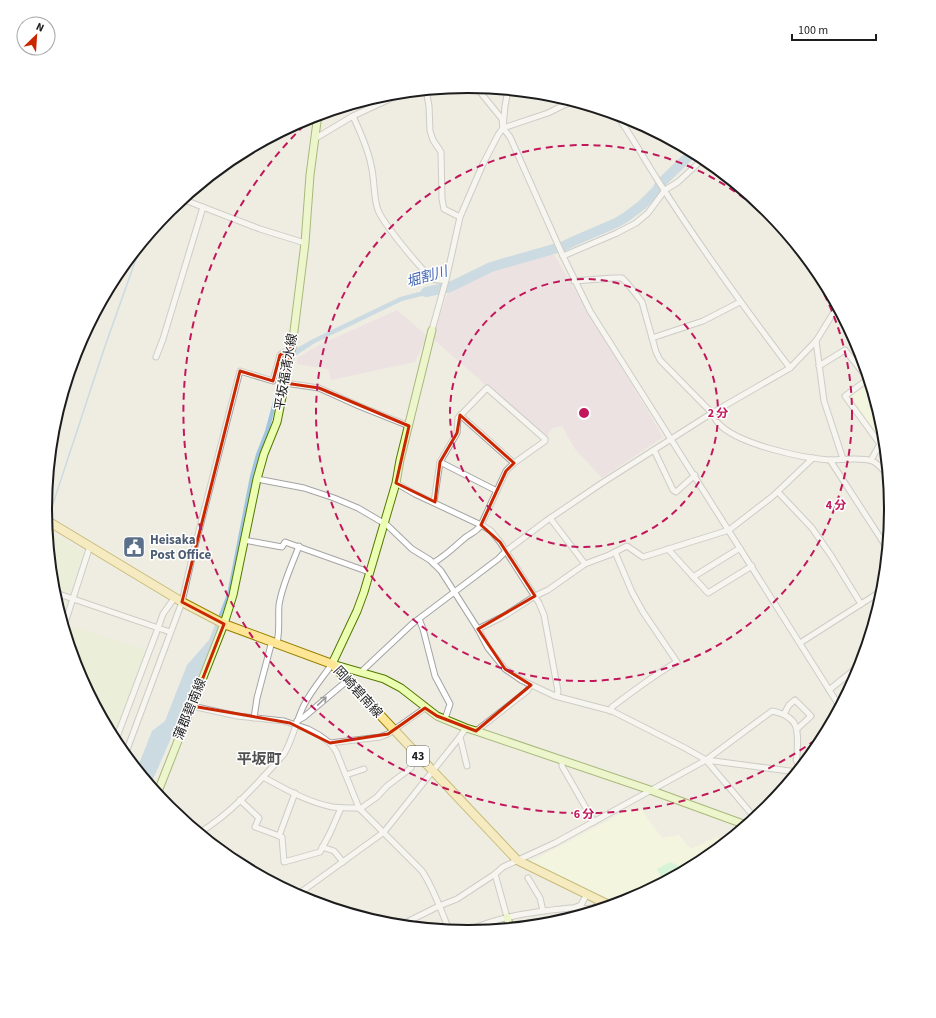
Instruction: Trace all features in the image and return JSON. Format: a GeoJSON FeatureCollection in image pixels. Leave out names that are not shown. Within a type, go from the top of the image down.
{"type":"FeatureCollection","features":[{"type":"Feature","properties":{"kind":"main road","name":"岡崎碧南線"},"geometry":{"type":"LineString","coordinates":[[53,524],[179,600],[221,623],[332,664],[516,860],[603,902]]}},
{"type":"Feature","properties":{"kind":"street"},"geometry":{"type":"LineString","coordinates":[[482,94],[502,119],[503,128],[510,137],[574,281],[590,311],[695,475],[836,701]]}},
{"type":"Feature","properties":{"kind":"street"},"geometry":{"type":"LineString","coordinates":[[204,830],[212,825],[240,800],[284,754],[304,704],[332,664],[357,611],[396,483],[460,217],[498,135],[503,128],[507,95]]}},
{"type":"Feature","properties":{"kind":"street"},"geometry":{"type":"LineString","coordinates":[[427,96],[430,131],[433,140],[441,152],[442,199],[444,210],[460,217]]}},
{"type":"Feature","properties":{"kind":"street"},"geometry":{"type":"LineString","coordinates":[[316,138],[353,116],[387,101]]}},
{"type":"Feature","properties":{"kind":"street"},"geometry":{"type":"LineString","coordinates":[[503,128],[548,113],[565,105]]}},
{"type":"Feature","properties":{"kind":"street"},"geometry":{"type":"LineString","coordinates":[[353,116],[372,165],[378,210],[385,223],[430,276],[436,280],[446,280]]}},
{"type":"Feature","properties":{"kind":"street","name":"平坂福清水線"},"geometry":{"type":"LineString","coordinates":[[221,623],[233,595],[257,479],[264,454],[277,422],[292,347],[305,243],[310,175],[317,122]]}},
{"type":"Feature","properties":{"kind":"street"},"geometry":{"type":"LineString","coordinates":[[622,123],[740,302],[790,368]]}},
{"type":"Feature","properties":{"kind":"street"},"geometry":{"type":"LineString","coordinates":[[563,256],[618,233],[636,223],[648,213],[665,190],[678,182],[699,163]]}},
{"type":"Feature","properties":{"kind":"street"},"geometry":{"type":"LineString","coordinates":[[188,201],[260,229],[305,243]]}},
{"type":"Feature","properties":{"kind":"street"},"geometry":{"type":"LineString","coordinates":[[156,357],[163,339],[203,207]]}},
{"type":"Feature","properties":{"kind":"street"},"geometry":{"type":"LineString","coordinates":[[574,281],[622,278],[642,302],[656,352],[660,360],[712,413],[718,423],[728,431],[754,443],[796,456],[830,460],[871,460],[882,468]]}},
{"type":"Feature","properties":{"kind":"street"},"geometry":{"type":"LineString","coordinates":[[652,338],[703,321],[740,302]]}},
{"type":"Feature","properties":{"kind":"street"},"geometry":{"type":"LineString","coordinates":[[361,672],[419,619],[456,592],[550,518],[712,413],[790,368],[816,341],[834,312]]}},
{"type":"Feature","properties":{"kind":"street"},"geometry":{"type":"LineString","coordinates":[[816,341],[824,401],[843,459]]}},
{"type":"Feature","properties":{"kind":"street"},"geometry":{"type":"LineString","coordinates":[[127,747],[170,632],[192,558],[240,372],[273,381],[280,355],[292,347]]}},
{"type":"Feature","properties":{"kind":"street"},"geometry":{"type":"LineString","coordinates":[[819,366],[845,350],[859,368]]}},
{"type":"Feature","properties":{"kind":"street"},"geometry":{"type":"LineString","coordinates":[[864,382],[845,396],[877,437]]}},
{"type":"Feature","properties":{"kind":"street"},"geometry":{"type":"LineString","coordinates":[[285,383],[319,388],[409,426]]}},
{"type":"Feature","properties":{"kind":"street"},"geometry":{"type":"LineString","coordinates":[[433,563],[445,556],[467,536],[477,531],[506,471],[514,463],[546,439],[487,388],[458,418],[457,433],[440,462],[434,502]]}},
{"type":"Feature","properties":{"kind":"street"},"geometry":{"type":"LineString","coordinates":[[460,415],[514,463]]}},
{"type":"Feature","properties":{"kind":"street"},"geometry":{"type":"LineString","coordinates":[[871,460],[879,448]]}},
{"type":"Feature","properties":{"kind":"street"},"geometry":{"type":"LineString","coordinates":[[654,450],[673,490],[676,492],[695,475]]}},
{"type":"Feature","properties":{"kind":"street"},"geometry":{"type":"LineString","coordinates":[[478,629],[504,616],[535,596],[548,590],[585,564],[627,546],[643,557],[729,530],[778,492],[813,458]]}},
{"type":"Feature","properties":{"kind":"street"},"geometry":{"type":"LineString","coordinates":[[830,460],[882,541]]}},
{"type":"Feature","properties":{"kind":"street"},"geometry":{"type":"LineString","coordinates":[[440,462],[497,491]]}},
{"type":"Feature","properties":{"kind":"street"},"geometry":{"type":"LineString","coordinates":[[257,479],[304,488],[334,498],[358,508],[384,523],[412,549],[433,563],[441,571],[456,592],[488,648],[505,669],[531,685],[557,696],[610,711],[706,760],[751,813]]}},
{"type":"Feature","properties":{"kind":"street"},"geometry":{"type":"LineString","coordinates":[[396,483],[415,494],[481,525],[491,531],[500,542],[505,552],[535,596],[544,615],[558,691],[557,696]]}},
{"type":"Feature","properties":{"kind":"street"},"geometry":{"type":"LineString","coordinates":[[778,492],[812,528],[861,604]]}},
{"type":"Feature","properties":{"kind":"street"},"geometry":{"type":"LineString","coordinates":[[550,518],[585,564]]}},
{"type":"Feature","properties":{"kind":"street"},"geometry":{"type":"LineString","coordinates":[[244,540],[282,547],[285,542],[370,572]]}},
{"type":"Feature","properties":{"kind":"street"},"geometry":{"type":"LineString","coordinates":[[66,618],[90,546]]}},
{"type":"Feature","properties":{"kind":"street"},"geometry":{"type":"LineString","coordinates":[[254,718],[257,698],[279,628],[279,606],[283,588],[299,546]]}},
{"type":"Feature","properties":{"kind":"street"},"geometry":{"type":"LineString","coordinates":[[693,577],[740,548]]}},
{"type":"Feature","properties":{"kind":"street"},"geometry":{"type":"LineString","coordinates":[[668,549],[708,593],[752,566]]}},
{"type":"Feature","properties":{"kind":"street"},"geometry":{"type":"LineString","coordinates":[[610,711],[612,707],[646,681],[677,662],[662,641],[632,592],[615,552]]}},
{"type":"Feature","properties":{"kind":"street"},"geometry":{"type":"LineString","coordinates":[[61,594],[170,632]]}},
{"type":"Feature","properties":{"kind":"street"},"geometry":{"type":"LineString","coordinates":[[800,643],[875,595]]}},
{"type":"Feature","properties":{"kind":"street"},"geometry":{"type":"LineString","coordinates":[[118,734],[163,614],[179,600]]}},
{"type":"Feature","properties":{"kind":"street"},"geometry":{"type":"LineString","coordinates":[[419,619],[435,676],[450,704],[445,719]]}},
{"type":"Feature","properties":{"kind":"street","name":"蒲郡碧南線"},"geometry":{"type":"LineString","coordinates":[[159,788],[192,706],[221,623]]}},
{"type":"Feature","properties":{"kind":"street"},"geometry":{"type":"LineString","coordinates":[[332,664],[361,672],[393,684],[437,716],[466,728],[650,790],[741,823]]}},
{"type":"Feature","properties":{"kind":"street"},"geometry":{"type":"LineString","coordinates":[[829,690],[850,673]]}},
{"type":"Feature","properties":{"kind":"street"},"geometry":{"type":"LineString","coordinates":[[296,723],[348,680]]}},
{"type":"Feature","properties":{"kind":"street"},"geometry":{"type":"LineString","coordinates":[[476,731],[527,691],[531,685]]}},
{"type":"Feature","properties":{"kind":"street"},"geometry":{"type":"LineString","coordinates":[[784,714],[789,705],[795,700],[811,716],[797,729]]}},
{"type":"Feature","properties":{"kind":"street"},"geometry":{"type":"LineString","coordinates":[[192,706],[237,716],[296,723],[319,735],[330,743],[340,760],[359,808],[422,871],[427,878],[446,924]]}},
{"type":"Feature","properties":{"kind":"street"},"geometry":{"type":"LineString","coordinates":[[330,743],[380,737],[388,734],[425,708]]}},
{"type":"Feature","properties":{"kind":"street"},"geometry":{"type":"LineString","coordinates":[[410,920],[457,899],[503,867],[555,843],[706,760],[772,711],[784,714],[796,725],[796,760],[797,763]]}},
{"type":"Feature","properties":{"kind":"street"},"geometry":{"type":"LineString","coordinates":[[303,890],[384,832],[466,728]]}},
{"type":"Feature","properties":{"kind":"street"},"geometry":{"type":"LineString","coordinates":[[460,737],[467,766]]}},
{"type":"Feature","properties":{"kind":"street"},"geometry":{"type":"LineString","coordinates":[[263,777],[295,793],[323,804],[341,808],[359,808],[377,797],[387,786],[411,768],[413,758],[417,755]]}},
{"type":"Feature","properties":{"kind":"street"},"geometry":{"type":"LineString","coordinates":[[706,760],[790,771]]}},
{"type":"Feature","properties":{"kind":"street"},"geometry":{"type":"LineString","coordinates":[[562,761],[562,766],[594,822]]}},
{"type":"Feature","properties":{"kind":"street"},"geometry":{"type":"LineString","coordinates":[[346,775],[364,769]]}},
{"type":"Feature","properties":{"kind":"street"},"geometry":{"type":"LineString","coordinates":[[278,836],[295,793]]}},
{"type":"Feature","properties":{"kind":"street"},"geometry":{"type":"LineString","coordinates":[[240,800],[259,818],[255,827],[282,837],[284,862],[318,853],[330,833],[341,808]]}},
{"type":"Feature","properties":{"kind":"street"},"geometry":{"type":"LineString","coordinates":[[322,847],[334,852],[343,862]]}},
{"type":"Feature","properties":{"kind":"street"},"geometry":{"type":"LineString","coordinates":[[495,874],[508,922]]}},
{"type":"Feature","properties":{"kind":"street"},"geometry":{"type":"LineString","coordinates":[[528,878],[540,898],[543,911]]}},
{"type":"Feature","properties":{"kind":"street"},"geometry":{"type":"LineString","coordinates":[[576,907],[581,905],[587,894]]}},
{"type":"Feature","properties":{"kind":"street"},"geometry":{"type":"LineString","coordinates":[[483,924],[496,919],[543,911],[576,907],[585,908]]}},
{"type":"Feature","properties":{"kind":"highlighted area"},"geometry":{"type":"Polygon","coordinates":[[[292,347],[285,383],[319,388],[409,426],[396,483],[435,502],[440,462],[457,433],[460,415],[514,463],[506,471],[481,525],[500,542],[535,596],[478,629],[505,669],[531,685],[476,731],[437,716],[425,708],[388,734],[330,743],[290,723],[192,706],[224,624],[182,602],[240,371],[273,381],[280,355],[292,347]]]}},
{"type":"Feature","properties":{"kind":"shaded area"},"geometry":{"type":"Polygon","coordinates":[[[553,253],[663,437],[602,478],[575,449],[562,426],[552,428],[546,438],[432,338],[448,292],[495,270],[553,253]]]}},
{"type":"Feature","properties":{"kind":"shaded area"},"geometry":{"type":"Polygon","coordinates":[[[397,310],[427,336],[415,362],[331,380],[328,369],[297,364],[297,358],[319,345],[397,310]]]}},
{"type":"Feature","properties":{"kind":"shaded area"},"geometry":{"type":"Polygon","coordinates":[[[865,386],[877,436],[850,397],[865,386]]]}},
{"type":"Feature","properties":{"kind":"shaded area"},"geometry":{"type":"Polygon","coordinates":[[[53,534],[84,552],[64,609],[60,590],[53,534]]]}},
{"type":"Feature","properties":{"kind":"shaded area"},"geometry":{"type":"Polygon","coordinates":[[[69,626],[146,650],[116,730],[95,693],[74,643],[69,626]]]}},
{"type":"Feature","properties":{"kind":"shaded area"},"geometry":{"type":"Polygon","coordinates":[[[641,809],[662,838],[679,835],[691,849],[716,837],[720,840],[676,869],[652,882],[611,900],[530,862],[626,811],[641,809]]]}},
{"type":"Feature","properties":{"kind":"green space"},"geometry":{"type":"Polygon","coordinates":[[[871,404],[873,412],[868,406],[871,404]]]}},
{"type":"Feature","properties":{"kind":"green space"},"geometry":{"type":"Polygon","coordinates":[[[670,862],[680,866],[661,877],[657,869],[670,862]]]}},
{"type":"Feature","properties":{"kind":"water"},"geometry":{"type":"Polygon","coordinates":[[[438,287],[438,292],[402,301],[315,343],[286,362],[230,595],[216,636],[153,780],[139,763],[152,731],[165,721],[187,665],[209,640],[227,594],[250,476],[256,454],[265,431],[284,361],[295,349],[313,339],[400,297],[438,287]]]}},
{"type":"Feature","properties":{"kind":"waterway","name":"堀割川"},"geometry":{"type":"LineString","coordinates":[[426,292],[450,287],[491,267],[564,246],[616,223],[642,205],[657,190],[660,184],[688,157]]}},
{"type":"Feature","properties":{"kind":"waterway"},"geometry":{"type":"LineString","coordinates":[[52,507],[103,352],[136,259]]}},
{"type":"Feature","properties":{"kind":"place","name":"Heisaka Post Office"},"geometry":{"type":"Point","coordinates":[134,547]}},
{"type":"Feature","properties":{"kind":"district","name":"平坂町"},"geometry":{"type":"Point","coordinates":[259,759]}}]}
